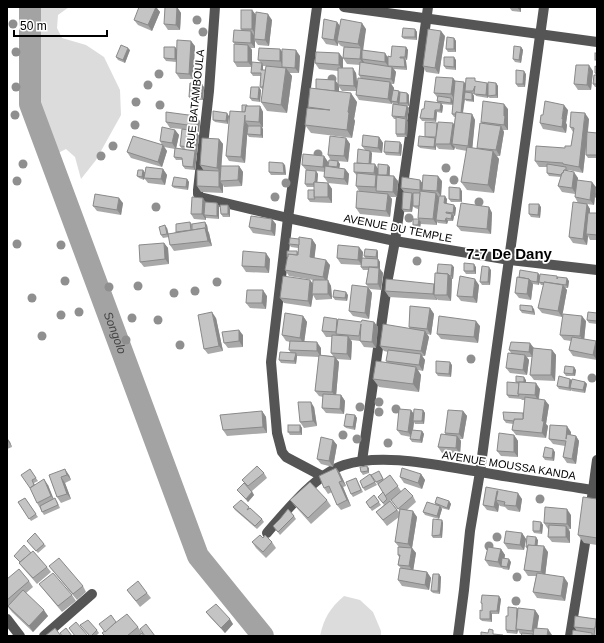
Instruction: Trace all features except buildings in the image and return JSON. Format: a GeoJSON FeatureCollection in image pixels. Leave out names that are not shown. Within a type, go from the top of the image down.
{"type":"FeatureCollection","features":[{"type":"Feature","properties":{"kind":"street","name":"RUE BATAMBOULA"},"geometry":{"type":"LineString","coordinates":[[198,194],[209,91],[215,7]]}},
{"type":"Feature","properties":{"kind":"street"},"geometry":{"type":"LineString","coordinates":[[317,7],[288,218],[271,362],[276,433],[282,452],[286,457],[322,476]]}},
{"type":"Feature","properties":{"kind":"street"},"geometry":{"type":"LineString","coordinates":[[344,7],[597,42]]}},
{"type":"Feature","properties":{"kind":"street"},"geometry":{"type":"LineString","coordinates":[[362,461],[428,7]]}},
{"type":"Feature","properties":{"kind":"street"},"geometry":{"type":"LineString","coordinates":[[458,636],[470,531],[480,472],[510,260],[544,7]]}},
{"type":"Feature","properties":{"kind":"street","name":"AVENUE DU TEMPLE"},"geometry":{"type":"LineString","coordinates":[[198,194],[200,197],[288,218],[395,241],[510,260],[597,270]]}},
{"type":"Feature","properties":{"kind":"street","name":"AVENUE MOUSSA KANDA"},"geometry":{"type":"LineString","coordinates":[[267,533],[303,493],[322,476],[343,465],[362,461],[381,460],[418,462],[595,490]]}},
{"type":"Feature","properties":{"kind":"street"},"geometry":{"type":"LineString","coordinates":[[570,636],[595,490],[597,460]]}},
{"type":"Feature","properties":{"kind":"street"},"geometry":{"type":"LineString","coordinates":[[44,636],[92,594]]}},
{"type":"Feature","properties":{"kind":"street"},"geometry":{"type":"LineString","coordinates":[[7,619],[20,636]]}},
{"type":"Feature","properties":{"kind":"shaded area"},"geometry":{"type":"Polygon","coordinates":[[[35,7],[69,7],[58,15],[57,28],[62,38],[86,45],[104,57],[120,90],[121,115],[96,160],[81,179],[75,157],[66,149],[54,155],[35,105],[35,7]]]}},
{"type":"Feature","properties":{"kind":"shaded area"},"geometry":{"type":"Polygon","coordinates":[[[344,596],[360,600],[373,612],[381,631],[381,636],[320,636],[323,624],[328,614],[344,596]]]}},
{"type":"Feature","properties":{"kind":"waterway","name":"Songolo"},"geometry":{"type":"LineString","coordinates":[[30,7],[30,104],[198,556],[263,636]]}},
{"type":"Feature","properties":{"kind":"district","name":"7-7 De Dany"},"geometry":{"type":"Point","coordinates":[509,254]}}]}
